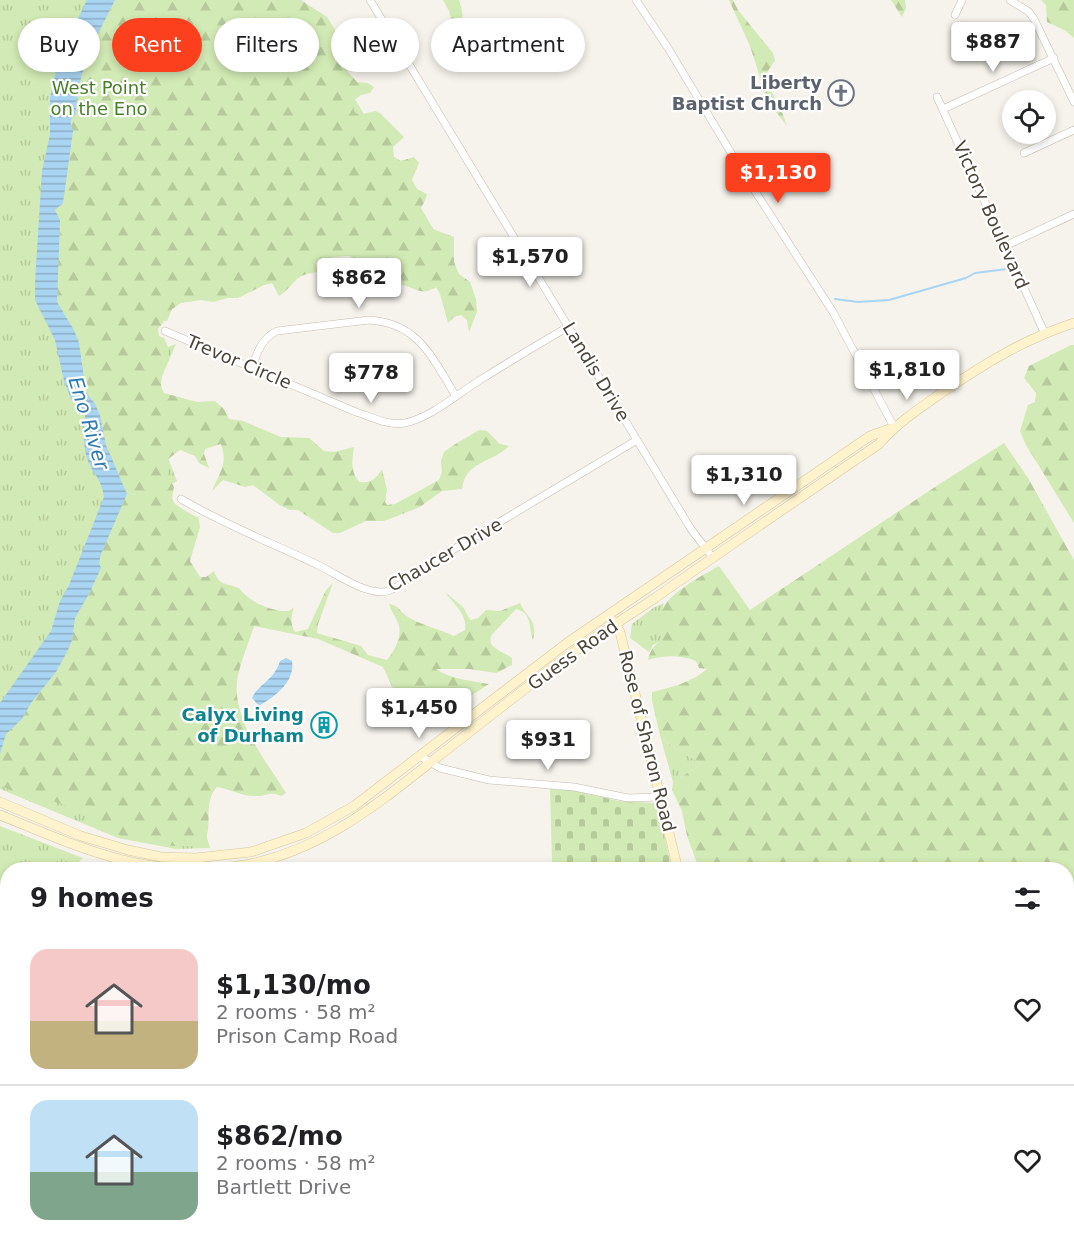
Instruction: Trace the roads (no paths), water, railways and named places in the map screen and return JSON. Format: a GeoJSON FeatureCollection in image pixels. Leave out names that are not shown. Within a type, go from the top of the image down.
{"type":"FeatureCollection","features":[{"type":"Feature","properties":{"kind":"main road","name":"Guess Road"},"geometry":{"type":"LineString","coordinates":[[259,862],[308,846],[362,816],[533,683],[615,624],[879,444],[894,427],[963,378],[1002,354],[1074,323]]}},
{"type":"Feature","properties":{"kind":"main road","name":"Guess Road"},"geometry":{"type":"LineString","coordinates":[[2,803],[81,836],[161,857],[209,857],[251,852],[306,833],[354,806],[559,649],[870,435],[894,427]]}},
{"type":"Feature","properties":{"kind":"main road","name":"Rose of Sharon Road"},"geometry":{"type":"LineString","coordinates":[[609,615],[620,632],[625,648],[676,862]]}},
{"type":"Feature","properties":{"kind":"main road","name":"Guess Road"},"geometry":{"type":"LineString","coordinates":[[0,815],[124,862]]}},
{"type":"Feature","properties":{"kind":"street","name":"Landis Drive"},"geometry":{"type":"LineString","coordinates":[[370,0],[637,440],[712,558]]}},
{"type":"Feature","properties":{"kind":"street"},"geometry":{"type":"LineString","coordinates":[[636,0],[833,312],[894,427]]}},
{"type":"Feature","properties":{"kind":"street"},"geometry":{"type":"LineString","coordinates":[[955,15],[962,0]]}},
{"type":"Feature","properties":{"kind":"street"},"geometry":{"type":"LineString","coordinates":[[1010,0],[1029,12],[1034,19],[1074,102]]}},
{"type":"Feature","properties":{"kind":"street"},"geometry":{"type":"LineString","coordinates":[[943,109],[1054,58]]}},
{"type":"Feature","properties":{"kind":"street","name":"Victory Boulevard"},"geometry":{"type":"LineString","coordinates":[[937,97],[1045,334]]}},
{"type":"Feature","properties":{"kind":"street"},"geometry":{"type":"LineString","coordinates":[[1024,153],[1074,130]]}},
{"type":"Feature","properties":{"kind":"street"},"geometry":{"type":"LineString","coordinates":[[1005,246],[1074,214]]}},
{"type":"Feature","properties":{"kind":"street"},"geometry":{"type":"LineString","coordinates":[[252,368],[262,344],[277,331],[359,321],[379,321],[399,326],[421,342],[456,396]]}},
{"type":"Feature","properties":{"kind":"street","name":"Trevor Circle"},"geometry":{"type":"LineString","coordinates":[[165,331],[386,423],[409,421],[436,408],[568,327]]}},
{"type":"Feature","properties":{"kind":"street","name":"Chaucer Drive"},"geometry":{"type":"LineString","coordinates":[[181,499],[207,515],[355,584],[372,591],[385,591],[396,587],[424,567],[637,440]]}},
{"type":"Feature","properties":{"kind":"street"},"geometry":{"type":"LineString","coordinates":[[420,756],[440,768],[489,780],[574,787],[628,798],[660,797]]}},
{"type":"Feature","properties":{"kind":"street"},"geometry":{"type":"LineString","coordinates":[[160,862],[161,857]]}},
{"type":"Feature","properties":{"kind":"water"},"geometry":{"type":"Polygon","coordinates":[[[87,0],[115,0],[100,29],[100,18],[78,18],[87,0]]]}},
{"type":"Feature","properties":{"kind":"water","name":"Eno River"},"geometry":{"type":"Polygon","coordinates":[[[56,72],[83,72],[76,114],[71,122],[73,131],[63,203],[55,210],[60,220],[57,302],[79,343],[86,392],[100,415],[106,445],[127,494],[101,554],[99,563],[101,568],[75,618],[68,650],[56,672],[31,703],[22,719],[6,734],[0,754],[0,703],[51,631],[60,601],[69,585],[104,497],[101,485],[85,452],[85,411],[71,399],[64,381],[55,340],[35,300],[42,171],[50,134],[50,98],[56,72]]]}},
{"type":"Feature","properties":{"kind":"water"},"geometry":{"type":"Polygon","coordinates":[[[286,658],[292,661],[292,669],[287,682],[278,693],[259,706],[252,698],[274,673],[280,661],[286,658]]]}},
{"type":"Feature","properties":{"kind":"waterway"},"geometry":{"type":"LineString","coordinates":[[835,299],[858,302],[889,300],[966,278],[975,273],[1007,269]]}},
{"type":"Feature","properties":{"kind":"place","name":"Liberty Baptist Church"},"geometry":{"type":"Point","coordinates":[841,93]}},
{"type":"Feature","properties":{"kind":"place","name":"Calyx Living of Durham"},"geometry":{"type":"Point","coordinates":[324,725]}},
{"type":"Feature","properties":{"kind":"park label","name":"West Point on the Eno"},"geometry":{"type":"Point","coordinates":[99,98]}}]}
